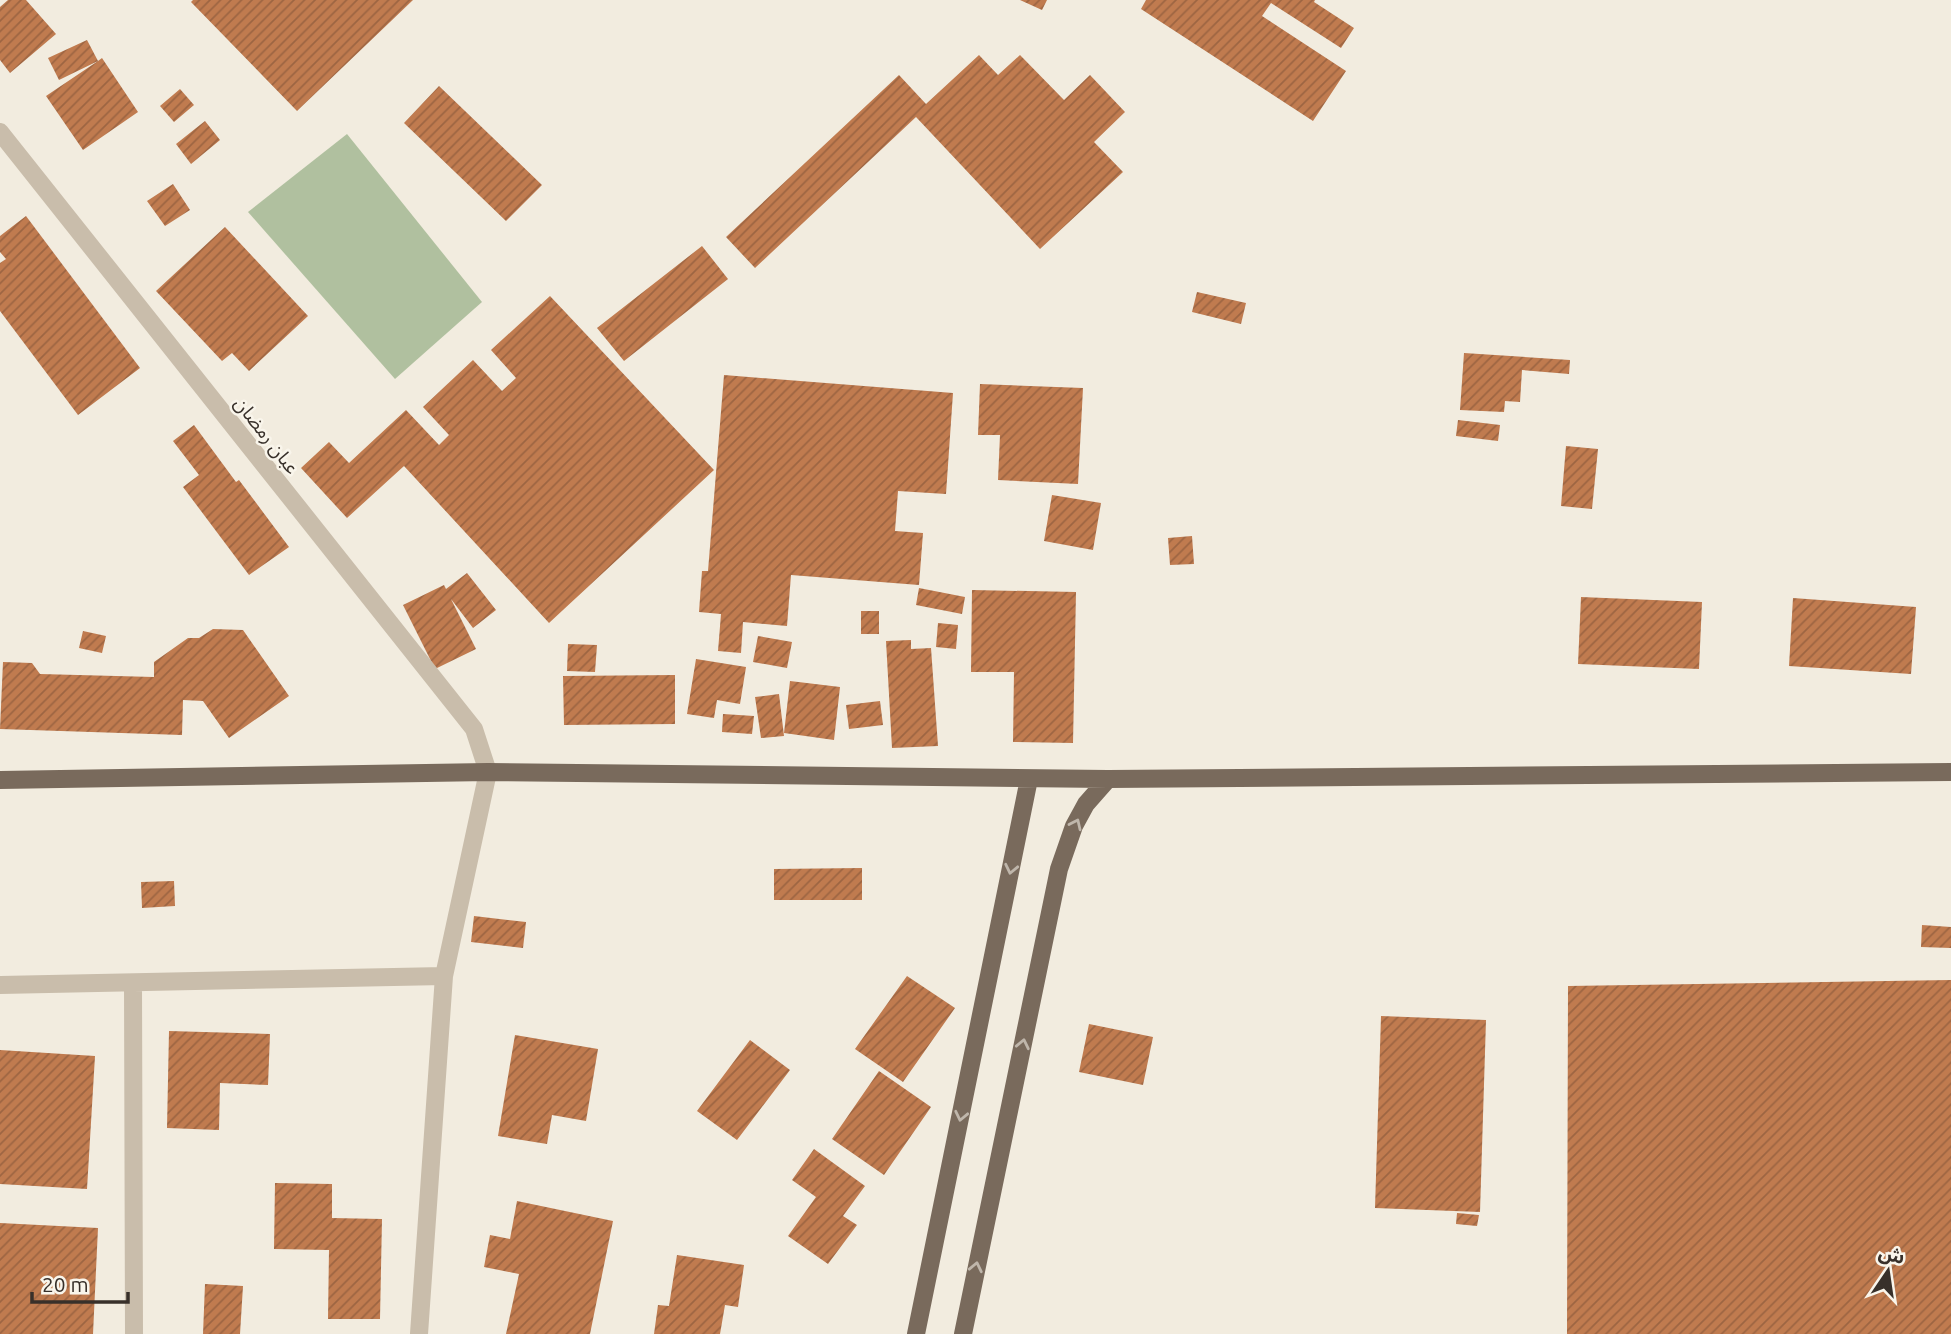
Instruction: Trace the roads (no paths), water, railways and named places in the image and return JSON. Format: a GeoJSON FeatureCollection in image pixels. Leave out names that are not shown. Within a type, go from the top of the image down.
{"type":"FeatureCollection","features":[{"type":"Feature","properties":{"kind":"main road"},"geometry":{"type":"LineString","coordinates":[[0,779],[488,772],[1030,779],[1951,772]]}},
{"type":"Feature","properties":{"kind":"main road"},"geometry":{"type":"LineString","coordinates":[[916,1334],[1030,779]]}},
{"type":"Feature","properties":{"kind":"main road"},"geometry":{"type":"LineString","coordinates":[[963,1334],[1059,869],[1074,826],[1086,804],[1108,779]]}},
{"type":"Feature","properties":{"kind":"street","name":"عبان رمضان"},"geometry":{"type":"LineString","coordinates":[[0,132],[474,729],[488,772]]}},
{"type":"Feature","properties":{"kind":"street"},"geometry":{"type":"LineString","coordinates":[[419,1334],[444,976],[488,772]]}},
{"type":"Feature","properties":{"kind":"street"},"geometry":{"type":"LineString","coordinates":[[0,985],[444,976]]}},
{"type":"Feature","properties":{"kind":"street"},"geometry":{"type":"LineString","coordinates":[[133,982],[134,1334]]}}]}
